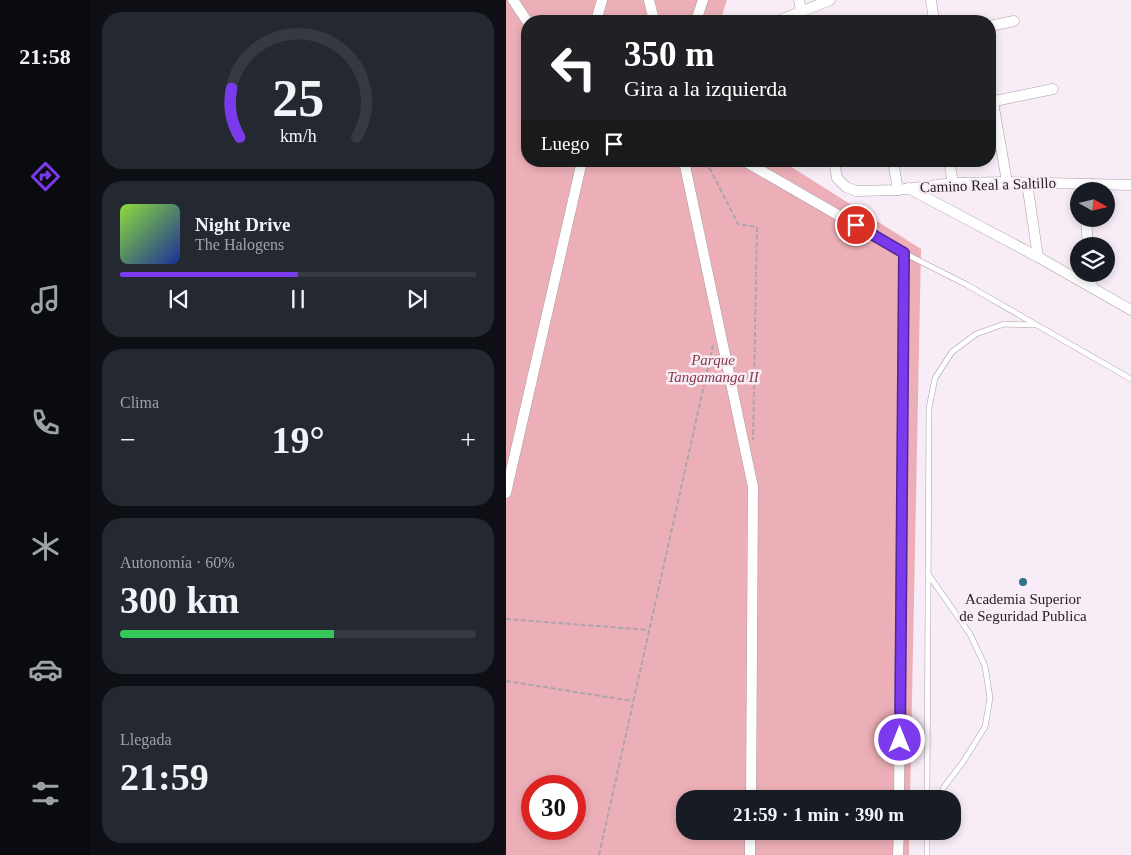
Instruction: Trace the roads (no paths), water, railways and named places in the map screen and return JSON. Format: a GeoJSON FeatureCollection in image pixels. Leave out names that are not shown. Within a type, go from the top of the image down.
{"type":"FeatureCollection","features":[{"type":"Feature","properties":{"kind":"street"},"geometry":{"type":"LineString","coordinates":[[514,0],[524,15]]}},
{"type":"Feature","properties":{"kind":"street"},"geometry":{"type":"LineString","coordinates":[[598,15],[602,0]]}},
{"type":"Feature","properties":{"kind":"street"},"geometry":{"type":"LineString","coordinates":[[649,0],[653,15]]}},
{"type":"Feature","properties":{"kind":"street"},"geometry":{"type":"LineString","coordinates":[[698,15],[703,0]]}},
{"type":"Feature","properties":{"kind":"street"},"geometry":{"type":"LineString","coordinates":[[798,0],[802,15]]}},
{"type":"Feature","properties":{"kind":"street"},"geometry":{"type":"LineString","coordinates":[[805,15],[830,0]]}},
{"type":"Feature","properties":{"kind":"street"},"geometry":{"type":"LineString","coordinates":[[931,0],[933,15]]}},
{"type":"Feature","properties":{"kind":"street"},"geometry":{"type":"LineString","coordinates":[[996,25],[1014,21]]}},
{"type":"Feature","properties":{"kind":"street"},"geometry":{"type":"LineString","coordinates":[[996,101],[1053,89]]}},
{"type":"Feature","properties":{"kind":"street"},"geometry":{"type":"LineString","coordinates":[[996,129],[1006,182]]}},
{"type":"Feature","properties":{"kind":"street"},"geometry":{"type":"LineString","coordinates":[[506,493],[581,167]]}},
{"type":"Feature","properties":{"kind":"street"},"geometry":{"type":"LineString","coordinates":[[685,167],[752,487],[751,790]]}},
{"type":"Feature","properties":{"kind":"street"},"geometry":{"type":"LineString","coordinates":[[754,167],[904,253],[899,790]]}},
{"type":"Feature","properties":{"kind":"street","name":"Camino Real a Saltillo"},"geometry":{"type":"LineString","coordinates":[[835,167],[837,178],[846,186],[856,190],[903,189],[953,183],[1027,182],[1070,186]]}},
{"type":"Feature","properties":{"kind":"street"},"geometry":{"type":"LineString","coordinates":[[895,167],[903,189],[1038,257],[1131,310]]}},
{"type":"Feature","properties":{"kind":"street"},"geometry":{"type":"LineString","coordinates":[[949,167],[953,183]]}},
{"type":"Feature","properties":{"kind":"street"},"geometry":{"type":"LineString","coordinates":[[1027,182],[1038,257]]}},
{"type":"Feature","properties":{"kind":"street","name":"Camino Real a Saltillo"},"geometry":{"type":"LineString","coordinates":[[1115,186],[1131,185]]}},
{"type":"Feature","properties":{"kind":"street"},"geometry":{"type":"LineString","coordinates":[[1092,282],[1092,287]]}},
{"type":"Feature","properties":{"kind":"street"},"geometry":{"type":"LineString","coordinates":[[750,840],[750,855]]}},
{"type":"Feature","properties":{"kind":"street"},"geometry":{"type":"LineString","coordinates":[[898,840],[898,855]]}},
{"type":"Feature","properties":{"kind":"lane"},"geometry":{"type":"LineString","coordinates":[[904,253],[968,285],[1131,379]]}},
{"type":"Feature","properties":{"kind":"lane"},"geometry":{"type":"LineString","coordinates":[[927,790],[929,408],[935,378],[952,352],[976,334],[1004,324],[1035,325]]}},
{"type":"Feature","properties":{"kind":"lane"},"geometry":{"type":"LineString","coordinates":[[928,574],[970,634],[985,666],[990,698],[985,727],[943,790]]}},
{"type":"Feature","properties":{"kind":"lane"},"geometry":{"type":"LineString","coordinates":[[927,840],[927,855]]}},
{"type":"Feature","properties":{"kind":"place","name":"Academia Superior de Seguridad Publica"},"geometry":{"type":"Point","coordinates":[1023,582]}},
{"type":"Feature","properties":{"kind":"park label","name":"Parque Tangamanga II"},"geometry":{"type":"Point","coordinates":[713,368]}}]}
